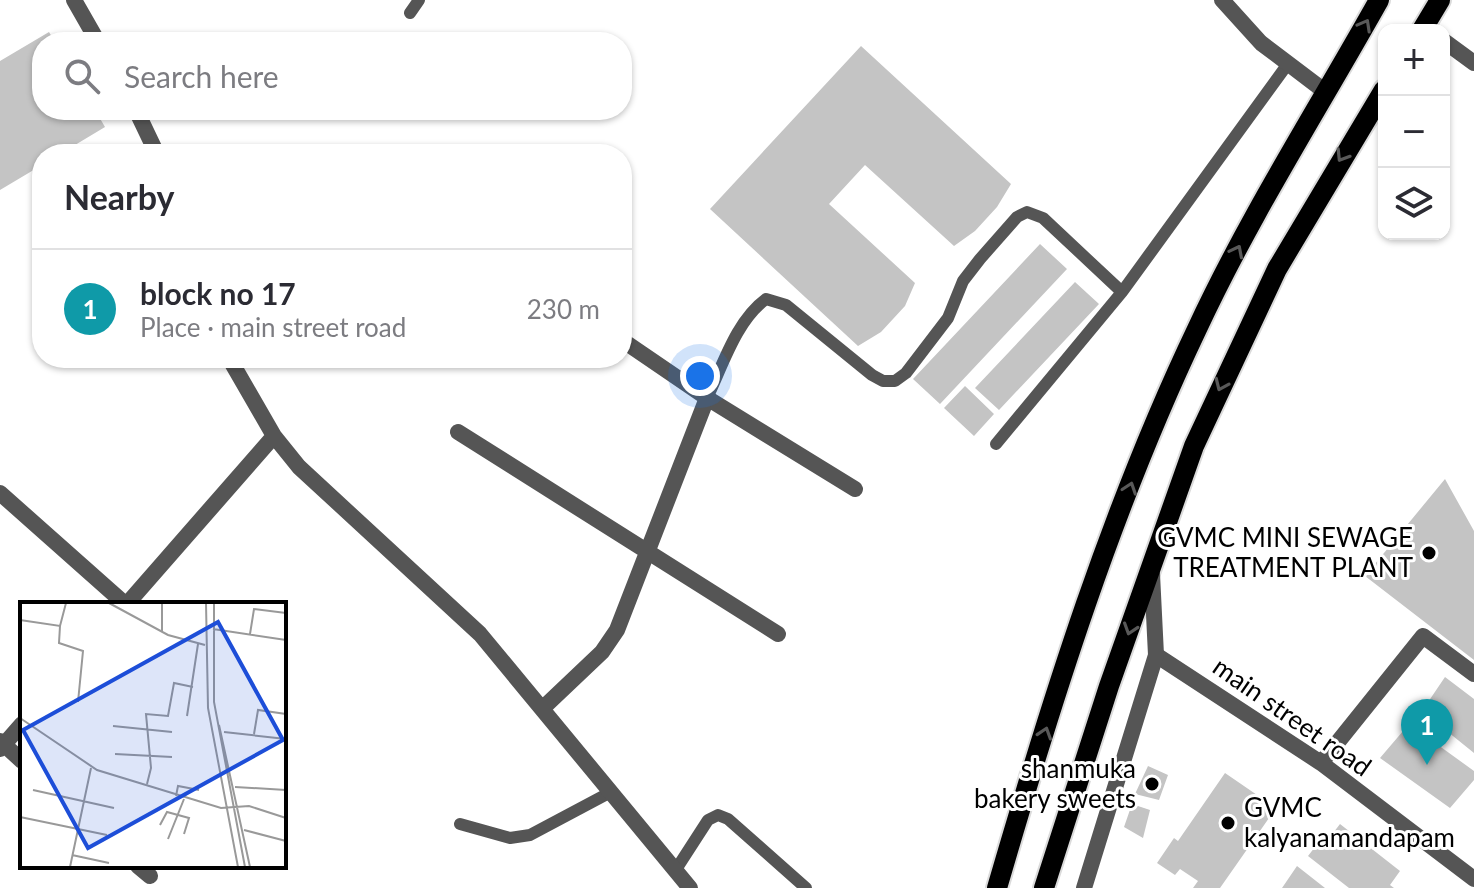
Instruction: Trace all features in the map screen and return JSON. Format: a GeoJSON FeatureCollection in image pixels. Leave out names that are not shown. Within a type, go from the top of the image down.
{"type":"FeatureCollection","features":[{"type":"Feature","properties":{"kind":"main road"},"geometry":{"type":"LineString","coordinates":[[997,888],[1067,667],[1139,461],[1197,328],[1268,191],[1379,0]]}},
{"type":"Feature","properties":{"kind":"main road"},"geometry":{"type":"LineString","coordinates":[[1428,24],[1440,0]]}},
{"type":"Feature","properties":{"kind":"main road"},"geometry":{"type":"LineString","coordinates":[[1044,888],[1151,564],[1194,446],[1236,350],[1315,200],[1380,96]]}},
{"type":"Feature","properties":{"kind":"street"},"geometry":{"type":"LineString","coordinates":[[74,0],[92,32]]}},
{"type":"Feature","properties":{"kind":"street"},"geometry":{"type":"LineString","coordinates":[[1222,0],[1287,65],[1327,93]]}},
{"type":"Feature","properties":{"kind":"street"},"geometry":{"type":"LineString","coordinates":[[1450,45],[1474,63]]}},
{"type":"Feature","properties":{"kind":"street"},"geometry":{"type":"LineString","coordinates":[[141,120],[152,144]]}},
{"type":"Feature","properties":{"kind":"street"},"geometry":{"type":"LineString","coordinates":[[632,347],[707,398],[855,489]]}},
{"type":"Feature","properties":{"kind":"street"},"geometry":{"type":"LineString","coordinates":[[235,368],[274,436],[299,467],[480,634],[690,888]]}},
{"type":"Feature","properties":{"kind":"street"},"geometry":{"type":"LineString","coordinates":[[543,708],[602,652],[617,630],[707,398]]}},
{"type":"Feature","properties":{"kind":"street"},"geometry":{"type":"LineString","coordinates":[[458,432],[778,634]]}},
{"type":"Feature","properties":{"kind":"street"},"geometry":{"type":"LineString","coordinates":[[128,602],[274,436]]}},
{"type":"Feature","properties":{"kind":"street"},"geometry":{"type":"LineString","coordinates":[[0,493],[124,602]]}},
{"type":"Feature","properties":{"kind":"street"},"geometry":{"type":"LineString","coordinates":[[1084,888],[1156,655],[1151,564]]}},
{"type":"Feature","properties":{"kind":"street"},"geometry":{"type":"LineString","coordinates":[[1321,763],[1423,636],[1474,674]]}},
{"type":"Feature","properties":{"kind":"street","name":"main street road"},"geometry":{"type":"LineString","coordinates":[[1156,655],[1321,763],[1474,879]]}},
{"type":"Feature","properties":{"kind":"street"},"geometry":{"type":"LineString","coordinates":[[20,726],[1,745],[20,759]]}},
{"type":"Feature","properties":{"kind":"lane"},"geometry":{"type":"LineString","coordinates":[[410,13],[419,0]]}},
{"type":"Feature","properties":{"kind":"lane"},"geometry":{"type":"LineString","coordinates":[[996,444],[1122,292],[1287,65]]}},
{"type":"Feature","properties":{"kind":"lane"},"geometry":{"type":"LineString","coordinates":[[707,398],[740,329],[752,309],[766,299],[786,305],[872,375],[883,381],[895,381],[906,373],[948,318],[963,281],[980,259],[1017,217],[1027,212],[1043,218],[1122,292]]}},
{"type":"Feature","properties":{"kind":"lane"},"geometry":{"type":"LineString","coordinates":[[460,824],[510,838],[530,835],[609,793]]}},
{"type":"Feature","properties":{"kind":"lane"},"geometry":{"type":"LineString","coordinates":[[675,871],[708,820],[718,815],[728,819],[806,888]]}},
{"type":"Feature","properties":{"kind":"building"},"geometry":{"type":"Polygon","coordinates":[[[32,42],[32,120],[101,120],[105,127],[77,144],[32,144],[32,171],[0,190],[0,61],[32,42]]]}},
{"type":"Feature","properties":{"kind":"building"},"geometry":{"type":"Polygon","coordinates":[[[861,46],[1011,184],[997,207],[975,231],[954,246],[865,165],[829,204],[915,283],[905,306],[881,332],[858,346],[710,209],[861,46]]]}},
{"type":"Feature","properties":{"kind":"building"},"geometry":{"type":"Polygon","coordinates":[[[1040,244],[1067,269],[940,404],[913,379],[1040,244]]]}},
{"type":"Feature","properties":{"kind":"building"},"geometry":{"type":"Polygon","coordinates":[[[1075,282],[1099,304],[999,410],[975,388],[1075,282]]]}},
{"type":"Feature","properties":{"kind":"building"},"geometry":{"type":"Polygon","coordinates":[[[965,386],[994,414],[974,436],[944,408],[965,386]]]}},
{"type":"Feature","properties":{"kind":"building","name":"GVMC MINI SEWAGE TREATMENT PLANT"},"geometry":{"type":"Polygon","coordinates":[[[1445,479],[1474,531],[1474,660],[1365,576],[1445,479]]]}},
{"type":"Feature","properties":{"kind":"building"},"geometry":{"type":"Polygon","coordinates":[[[1445,677],[1474,699],[1474,753],[1422,711],[1445,677]]]}},
{"type":"Feature","properties":{"kind":"building"},"geometry":{"type":"Polygon","coordinates":[[[1409,724],[1474,771],[1474,780],[1450,808],[1380,758],[1409,724]]]}},
{"type":"Feature","properties":{"kind":"building","name":"shanmuka bakery sweets"},"geometry":{"type":"Polygon","coordinates":[[[1148,766],[1168,775],[1159,800],[1135,794],[1148,766]]]}},
{"type":"Feature","properties":{"kind":"building","name":"GVMC kalyanamandapam"},"geometry":{"type":"Polygon","coordinates":[[[1225,773],[1276,808],[1220,888],[1193,888],[1198,881],[1180,869],[1175,875],[1157,863],[1174,838],[1178,841],[1225,773]]]}},
{"type":"Feature","properties":{"kind":"building"},"geometry":{"type":"Polygon","coordinates":[[[1132,804],[1150,810],[1143,838],[1124,827],[1132,804]]]}},
{"type":"Feature","properties":{"kind":"building"},"geometry":{"type":"Polygon","coordinates":[[[1340,824],[1400,871],[1390,885],[1394,888],[1349,888],[1308,856],[1325,834],[1330,837],[1340,824]]]}},
{"type":"Feature","properties":{"kind":"building"},"geometry":{"type":"Polygon","coordinates":[[[1297,866],[1325,888],[1282,888],[1297,866]]]}},
{"type":"Feature","properties":{"kind":"place","name":"GVMC MINI SEWAGE TREATMENT PLANT"},"geometry":{"type":"Point","coordinates":[1429,553]}},
{"type":"Feature","properties":{"kind":"place","name":"block no 17"},"geometry":{"type":"Point","coordinates":[1427,765]}},
{"type":"Feature","properties":{"kind":"place","name":"shanmuka bakery sweets"},"geometry":{"type":"Point","coordinates":[1152,784]}},
{"type":"Feature","properties":{"kind":"place","name":"GVMC kalyanamandapam"},"geometry":{"type":"Point","coordinates":[1228,823]}}]}
